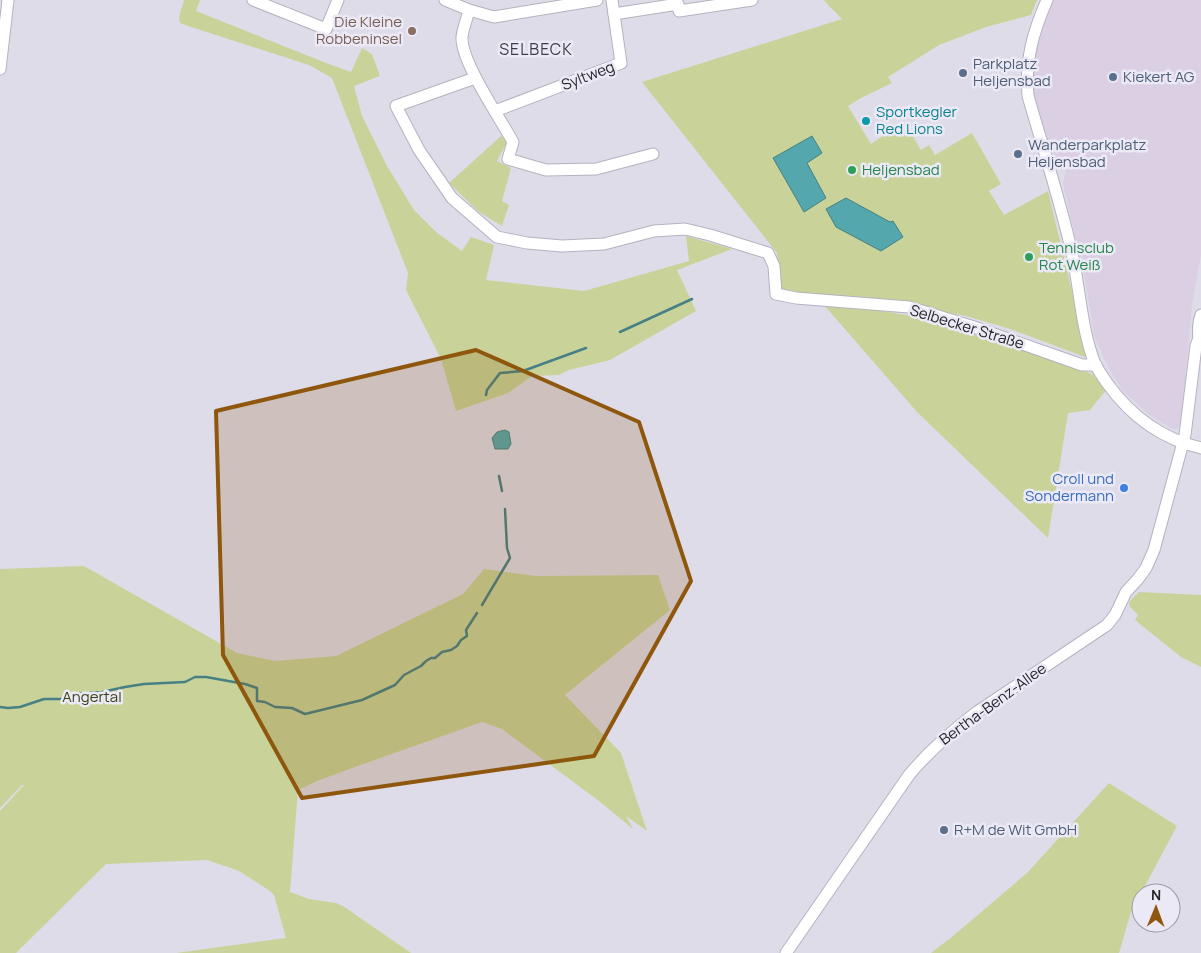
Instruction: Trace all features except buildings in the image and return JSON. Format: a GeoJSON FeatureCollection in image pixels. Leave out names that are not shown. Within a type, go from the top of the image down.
{"type":"FeatureCollection","features":[{"type":"Feature","properties":{"kind":"street"},"geometry":{"type":"LineString","coordinates":[[0,68],[8,0]]}},
{"type":"Feature","properties":{"kind":"street"},"geometry":{"type":"LineString","coordinates":[[253,0],[326,29],[338,0]]}},
{"type":"Feature","properties":{"kind":"street"},"geometry":{"type":"LineString","coordinates":[[445,0],[469,10],[494,16],[597,0]]}},
{"type":"Feature","properties":{"kind":"street","name":"Syltweg"},"geometry":{"type":"LineString","coordinates":[[495,111],[621,63],[612,0]]}},
{"type":"Feature","properties":{"kind":"street"},"geometry":{"type":"LineString","coordinates":[[614,14],[678,4],[679,11],[752,0]]}},
{"type":"Feature","properties":{"kind":"street"},"geometry":{"type":"LineString","coordinates":[[1047,0],[1036,26],[1030,49],[1027,69],[1028,96],[1072,253],[1087,336],[1096,365],[1113,391],[1142,421],[1182,443],[1201,448]]}},
{"type":"Feature","properties":{"kind":"street"},"geometry":{"type":"LineString","coordinates":[[469,10],[462,38],[464,52],[475,78],[513,142],[508,159],[546,170],[596,169],[653,154]]}},
{"type":"Feature","properties":{"kind":"street","name":"Selbecker Straße"},"geometry":{"type":"LineString","coordinates":[[475,78],[396,106],[419,150],[452,198],[497,238],[562,246],[604,244],[654,231],[684,229],[768,253],[774,266],[776,294],[796,298],[908,308],[974,327],[1082,365],[1096,365]]}},
{"type":"Feature","properties":{"kind":"street","name":"Bertha-Benz-Allee"},"geometry":{"type":"LineString","coordinates":[[786,953],[909,775],[920,762],[937,744],[977,712],[1107,625],[1115,615],[1126,592],[1142,574],[1154,550],[1182,443],[1196,346],[1200,338],[1198,325],[1201,315]]}},
{"type":"Feature","properties":{"kind":"highlighted area"},"geometry":{"type":"Polygon","coordinates":[[[476,350],[639,422],[691,581],[594,756],[302,798],[223,655],[216,411],[476,350]]]}},
{"type":"Feature","properties":{"kind":"shaded area"},"geometry":{"type":"Polygon","coordinates":[[[1052,0],[1201,0],[1201,255],[1192,305],[1181,423],[1176,430],[1147,413],[1122,390],[1108,367],[1094,335],[1085,279],[1063,184],[1066,169],[1053,161],[1038,123],[1032,89],[1033,59],[1039,32],[1052,0]]]}},
{"type":"Feature","properties":{"kind":"green space"},"geometry":{"type":"Polygon","coordinates":[[[184,0],[200,0],[196,11],[351,72],[362,48],[372,54],[380,76],[354,86],[362,116],[387,166],[414,210],[436,232],[462,251],[471,237],[494,245],[486,280],[584,291],[689,261],[686,236],[732,249],[677,270],[696,311],[610,360],[569,370],[559,375],[532,376],[508,393],[456,411],[441,359],[406,290],[408,273],[332,78],[309,65],[180,23],[179,17],[184,0]]]}},
{"type":"Feature","properties":{"kind":"green space","name":"Heljensbad"},"geometry":{"type":"Polygon","coordinates":[[[824,0],[1037,0],[1031,15],[986,27],[939,45],[888,77],[892,83],[848,106],[871,144],[896,127],[909,130],[921,150],[929,145],[935,155],[972,133],[1001,184],[989,191],[1004,215],[1048,191],[1088,358],[1010,329],[966,316],[902,304],[782,290],[777,253],[642,82],[842,19],[824,0]]]}},
{"type":"Feature","properties":{"kind":"green space"},"geometry":{"type":"Polygon","coordinates":[[[501,136],[507,142],[497,161],[511,168],[502,201],[509,205],[502,226],[479,212],[449,183],[501,136]]]}},
{"type":"Feature","properties":{"kind":"green space"},"geometry":{"type":"Polygon","coordinates":[[[824,305],[882,311],[924,318],[1008,343],[1092,374],[1106,390],[1090,410],[1068,413],[1048,538],[917,412],[824,305]]]}},
{"type":"Feature","properties":{"kind":"green space","name":"Angertal"},"geometry":{"type":"Polygon","coordinates":[[[84,566],[237,653],[275,661],[336,656],[463,594],[484,569],[536,576],[658,575],[670,610],[565,695],[621,753],[647,831],[626,816],[633,829],[599,801],[502,729],[482,722],[317,781],[298,790],[290,892],[309,899],[336,903],[343,906],[411,953],[176,953],[286,938],[274,895],[270,891],[239,871],[207,860],[106,864],[16,953],[0,953],[0,811],[24,785],[0,808],[0,569],[84,566]]]}},
{"type":"Feature","properties":{"kind":"green space"},"geometry":{"type":"Polygon","coordinates":[[[1139,592],[1201,595],[1201,667],[1181,657],[1135,620],[1138,615],[1130,607],[1129,602],[1139,592]]]}},
{"type":"Feature","properties":{"kind":"green space"},"geometry":{"type":"Polygon","coordinates":[[[1109,783],[1177,826],[1147,883],[1131,883],[1131,912],[1119,953],[931,953],[1027,873],[1109,783]]]}},
{"type":"Feature","properties":{"kind":"water"},"geometry":{"type":"Polygon","coordinates":[[[812,136],[822,153],[807,163],[826,198],[804,212],[773,158],[812,136]]]}},
{"type":"Feature","properties":{"kind":"water"},"geometry":{"type":"Polygon","coordinates":[[[846,198],[890,222],[893,221],[903,237],[881,251],[836,227],[826,209],[846,198]]]}},
{"type":"Feature","properties":{"kind":"water"},"geometry":{"type":"Polygon","coordinates":[[[505,430],[509,432],[511,444],[508,449],[495,449],[492,438],[497,432],[505,430]]]}},
{"type":"Feature","properties":{"kind":"waterway"},"geometry":{"type":"LineString","coordinates":[[620,332],[692,299]]}},
{"type":"Feature","properties":{"kind":"waterway"},"geometry":{"type":"LineString","coordinates":[[486,395],[487,390],[500,373],[523,371],[586,348]]}},
{"type":"Feature","properties":{"kind":"waterway"},"geometry":{"type":"LineString","coordinates":[[499,476],[502,491]]}},
{"type":"Feature","properties":{"kind":"waterway"},"geometry":{"type":"LineString","coordinates":[[482,605],[510,558],[507,548],[505,509]]}},
{"type":"Feature","properties":{"kind":"waterway"},"geometry":{"type":"LineString","coordinates":[[0,707],[20,707],[44,699],[64,699],[76,694],[102,692],[144,684],[185,682],[195,677],[206,677],[257,688],[257,701],[265,702],[275,707],[292,708],[305,714],[362,700],[395,685],[404,675],[421,666],[426,661],[457,646],[467,636],[466,630],[477,613]]}},
{"type":"Feature","properties":{"kind":"place","name":"Die Kleine Robbeninsel"},"geometry":{"type":"Point","coordinates":[412,31]}},
{"type":"Feature","properties":{"kind":"place","name":"Parkplatz Heljensbad"},"geometry":{"type":"Point","coordinates":[963,73]}},
{"type":"Feature","properties":{"kind":"place","name":"Kiekert AG"},"geometry":{"type":"Point","coordinates":[1113,77]}},
{"type":"Feature","properties":{"kind":"place","name":"Sportkegler Red Lions"},"geometry":{"type":"Point","coordinates":[866,121]}},
{"type":"Feature","properties":{"kind":"place","name":"Wanderparkplatz Heljensbad"},"geometry":{"type":"Point","coordinates":[1018,154]}},
{"type":"Feature","properties":{"kind":"place","name":"Heljensbad"},"geometry":{"type":"Point","coordinates":[852,170]}},
{"type":"Feature","properties":{"kind":"place","name":"Tennisclub Rot Weiß"},"geometry":{"type":"Point","coordinates":[1029,257]}},
{"type":"Feature","properties":{"kind":"place","name":"Croll und Sondermann"},"geometry":{"type":"Point","coordinates":[1124,488]}},
{"type":"Feature","properties":{"kind":"place","name":"R+M de Wit GmbH"},"geometry":{"type":"Point","coordinates":[944,830]}},
{"type":"Feature","properties":{"kind":"district","name":"SELBECK"},"geometry":{"type":"Point","coordinates":[536,49]}}]}
